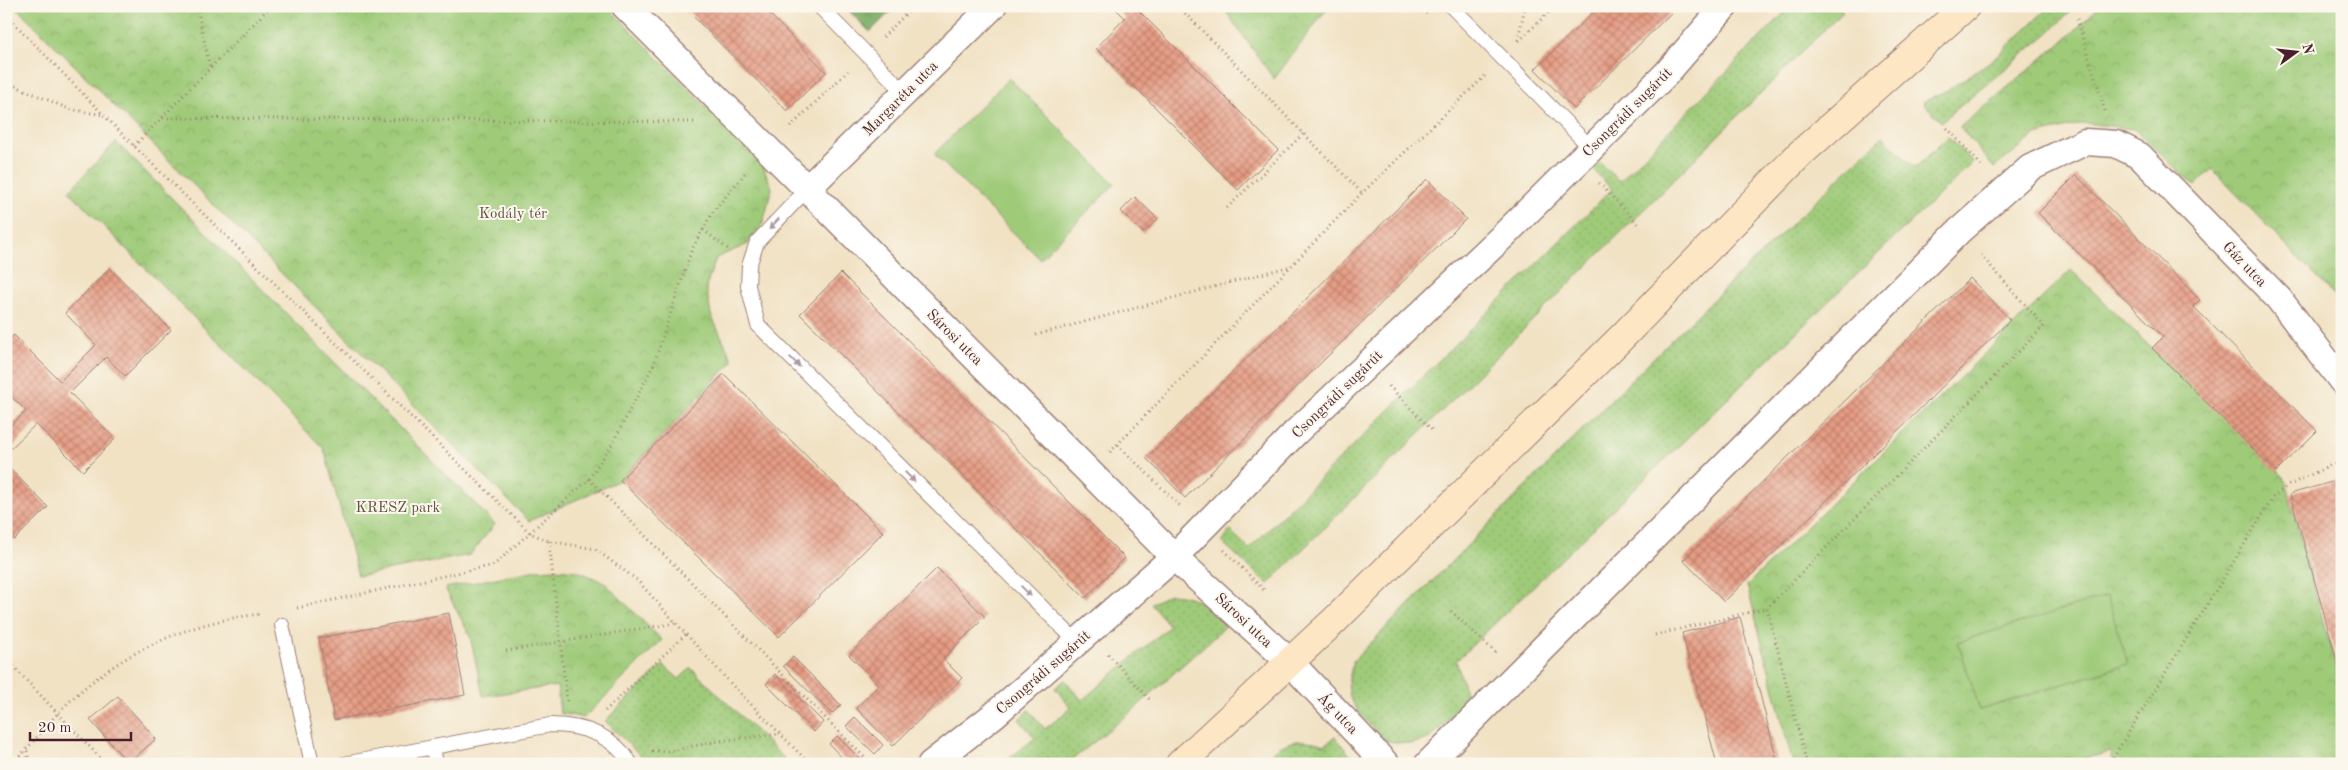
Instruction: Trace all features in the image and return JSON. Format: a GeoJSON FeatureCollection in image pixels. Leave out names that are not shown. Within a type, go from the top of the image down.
{"type":"FeatureCollection","features":[{"type":"Feature","properties":{"kind":"main road"},"geometry":{"type":"LineString","coordinates":[[1180,764],[1290,662],[1620,340],[1800,154],[1966,6]]}},
{"type":"Feature","properties":{"kind":"street","name":"Sárosi utca"},"geometry":{"type":"LineString","coordinates":[[624,6],[1174,557],[1290,662]]}},
{"type":"Feature","properties":{"kind":"street","name":"Margaréta utca"},"geometry":{"type":"LineString","coordinates":[[807,189],[993,6]]}},
{"type":"Feature","properties":{"kind":"street","name":"Csongrádi sugárút"},"geometry":{"type":"LineString","coordinates":[[932,764],[994,715],[1174,557],[1295,433],[1503,236],[1666,74],[1725,6]]}},
{"type":"Feature","properties":{"kind":"street"},"geometry":{"type":"LineString","coordinates":[[1428,764],[1959,230],[2030,168],[2085,142],[2116,144]]}},
{"type":"Feature","properties":{"kind":"street","name":"Gáz utca"},"geometry":{"type":"LineString","coordinates":[[2116,144],[2140,156],[2279,299],[2342,381]]}},
{"type":"Feature","properties":{"kind":"street","name":"Ág utca"},"geometry":{"type":"LineString","coordinates":[[1290,662],[1386,764]]}},
{"type":"Feature","properties":{"kind":"lane"},"geometry":{"type":"LineString","coordinates":[[819,6],[905,93]]}},
{"type":"Feature","properties":{"kind":"lane"},"geometry":{"type":"LineString","coordinates":[[1452,6],[1591,148]]}},
{"type":"Feature","properties":{"kind":"lane"},"geometry":{"type":"LineString","coordinates":[[807,189],[757,242],[749,266],[748,286],[758,324],[1083,637]]}},
{"type":"Feature","properties":{"kind":"lane"},"geometry":{"type":"LineString","coordinates":[[282,625],[312,764]]}},
{"type":"Feature","properties":{"kind":"lane"},"geometry":{"type":"LineString","coordinates":[[344,764],[550,725],[570,725],[586,729],[607,738],[631,764]]}},
{"type":"Feature","properties":{"kind":"lane"},"geometry":{"type":"LineString","coordinates":[[434,748],[436,764]]}},
{"type":"Feature","properties":{"kind":"path"},"geometry":{"type":"LineString","coordinates":[[197,6],[210,70]]}},
{"type":"Feature","properties":{"kind":"path"},"geometry":{"type":"LineString","coordinates":[[134,146],[271,6]]}},
{"type":"Feature","properties":{"kind":"path"},"geometry":{"type":"LineString","coordinates":[[289,610],[494,565],[589,479],[611,446],[653,366],[692,249],[712,214],[737,180],[914,6]]}},
{"type":"Feature","properties":{"kind":"path"},"geometry":{"type":"LineString","coordinates":[[1178,6],[1362,193]]}},
{"type":"Feature","properties":{"kind":"path"},"geometry":{"type":"LineString","coordinates":[[1525,6],[1517,43],[1555,6]]}},
{"type":"Feature","properties":{"kind":"path"},"geometry":{"type":"LineString","coordinates":[[1848,6],[1851,10]]}},
{"type":"Feature","properties":{"kind":"path"},"geometry":{"type":"LineString","coordinates":[[6,15],[134,146],[530,533],[550,540],[595,549],[637,580],[732,685],[810,764]]}},
{"type":"Feature","properties":{"kind":"path"},"geometry":{"type":"LineString","coordinates":[[2077,19],[2116,144]]}},
{"type":"Feature","properties":{"kind":"path"},"geometry":{"type":"LineString","coordinates":[[1090,473],[1362,193],[1502,58]]}},
{"type":"Feature","properties":{"kind":"path"},"geometry":{"type":"LineString","coordinates":[[6,82],[69,109],[104,115]]}},
{"type":"Feature","properties":{"kind":"path"},"geometry":{"type":"LineString","coordinates":[[163,118],[741,123]]}},
{"type":"Feature","properties":{"kind":"path"},"geometry":{"type":"LineString","coordinates":[[1947,128],[2004,191]]}},
{"type":"Feature","properties":{"kind":"path"},"geometry":{"type":"LineString","coordinates":[[1227,208],[1304,134]]}},
{"type":"Feature","properties":{"kind":"path"},"geometry":{"type":"LineString","coordinates":[[703,230],[749,266]]}},
{"type":"Feature","properties":{"kind":"path"},"geometry":{"type":"LineString","coordinates":[[1654,635],[1767,608],[2044,326],[1959,230]]}},
{"type":"Feature","properties":{"kind":"path"},"geometry":{"type":"LineString","coordinates":[[1036,335],[1291,266]]}},
{"type":"Feature","properties":{"kind":"path"},"geometry":{"type":"LineString","coordinates":[[1368,364],[1432,430]]}},
{"type":"Feature","properties":{"kind":"path"},"geometry":{"type":"LineString","coordinates":[[2089,764],[2112,758],[2274,496],[2287,486],[2342,460]]}},
{"type":"Feature","properties":{"kind":"path"},"geometry":{"type":"LineString","coordinates":[[589,479],[871,764]]}},
{"type":"Feature","properties":{"kind":"path"},"geometry":{"type":"LineString","coordinates":[[550,540],[570,725]]}},
{"type":"Feature","properties":{"kind":"path"},"geometry":{"type":"LineString","coordinates":[[1767,608],[1807,764]]}},
{"type":"Feature","properties":{"kind":"path"},"geometry":{"type":"LineString","coordinates":[[1450,611],[1518,673]]}},
{"type":"Feature","properties":{"kind":"path"},"geometry":{"type":"LineString","coordinates":[[13,764],[59,712],[79,693],[133,652],[185,630],[236,616],[262,614]]}},
{"type":"Feature","properties":{"kind":"path"},"geometry":{"type":"LineString","coordinates":[[506,651],[676,622]]}},
{"type":"Feature","properties":{"kind":"path"},"geometry":{"type":"LineString","coordinates":[[586,729],[686,634]]}},
{"type":"Feature","properties":{"kind":"path"},"geometry":{"type":"LineString","coordinates":[[1083,637],[1151,701]]}},
{"type":"Feature","properties":{"kind":"path"},"geometry":{"type":"LineString","coordinates":[[6,660],[59,712],[106,764]]}},
{"type":"Feature","properties":{"kind":"path"},"geometry":{"type":"LineString","coordinates":[[617,747],[640,751],[670,751],[718,741],[780,734]]}},
{"type":"Feature","properties":{"kind":"path"},"geometry":{"type":"LineString","coordinates":[[26,750],[29,764]]}},
{"type":"Feature","properties":{"kind":"green space","name":"Kodály tér"},"geometry":{"type":"Polygon","coordinates":[[[15,6],[607,6],[762,164],[772,188],[763,223],[748,244],[716,258],[706,287],[711,315],[733,361],[620,480],[529,521],[15,6]]]}},
{"type":"Feature","properties":{"kind":"green space"},"geometry":{"type":"Polygon","coordinates":[[[844,6],[896,6],[870,32],[844,6]]]}},
{"type":"Feature","properties":{"kind":"green space"},"geometry":{"type":"Polygon","coordinates":[[[1222,6],[1329,6],[1274,79],[1222,6]]]}},
{"type":"Feature","properties":{"kind":"green space"},"geometry":{"type":"Polygon","coordinates":[[[1791,6],[1837,6],[1843,11],[1268,584],[1222,542],[1230,530],[1249,549],[1612,189],[1592,169],[1599,162],[1620,181],[1791,6]]]}},
{"type":"Feature","properties":{"kind":"green space"},"geometry":{"type":"Polygon","coordinates":[[[2050,6],[2076,6],[2047,34],[1941,122],[1923,102],[1948,90],[1995,58],[2050,6]]]}},
{"type":"Feature","properties":{"kind":"green space"},"geometry":{"type":"Polygon","coordinates":[[[2100,6],[2342,6],[2342,303],[2212,169],[2195,186],[2134,129],[2085,123],[2035,135],[1994,168],[1960,127],[2069,36],[2100,6]]]}},
{"type":"Feature","properties":{"kind":"green space"},"geometry":{"type":"Polygon","coordinates":[[[1009,78],[1115,184],[1040,259],[934,154],[1009,78]]]}},
{"type":"Feature","properties":{"kind":"green space"},"geometry":{"type":"Polygon","coordinates":[[[1883,136],[1915,168],[1948,137],[1973,162],[1456,661],[1468,699],[1431,738],[1411,744],[1386,741],[1360,715],[1350,697],[1348,684],[1353,661],[1667,344],[1883,136]]]}},
{"type":"Feature","properties":{"kind":"green space","name":"KRESZ park"},"geometry":{"type":"Polygon","coordinates":[[[116,142],[495,524],[470,555],[358,576],[324,449],[69,191],[116,142]]]}},
{"type":"Feature","properties":{"kind":"green space"},"geometry":{"type":"Polygon","coordinates":[[[2071,270],[2284,477],[2342,690],[2342,764],[2114,764],[2111,752],[2070,762],[2070,764],[1793,764],[1747,585],[2071,270]]]}},
{"type":"Feature","properties":{"kind":"green space"},"geometry":{"type":"Polygon","coordinates":[[[537,570],[577,571],[604,582],[662,640],[584,718],[560,713],[557,686],[483,696],[470,636],[445,588],[537,570]]]}},
{"type":"Feature","properties":{"kind":"green space"},"geometry":{"type":"Polygon","coordinates":[[[1169,594],[1195,599],[1213,613],[1225,627],[1132,711],[1067,764],[1002,764],[1035,738],[1019,719],[1029,710],[1045,729],[1071,708],[1055,688],[1065,680],[1082,700],[1170,626],[1151,604],[1169,594]]]}},
{"type":"Feature","properties":{"kind":"green space"},"geometry":{"type":"Polygon","coordinates":[[[2107,596],[2128,664],[1980,710],[1958,642],[2107,596]]]}},
{"type":"Feature","properties":{"kind":"green space"},"geometry":{"type":"Polygon","coordinates":[[[663,665],[679,679],[691,668],[790,764],[717,764],[711,756],[697,764],[649,764],[605,721],[663,665]]]}},
{"type":"Feature","properties":{"kind":"green space"},"geometry":{"type":"Polygon","coordinates":[[[1335,737],[1357,764],[1258,764],[1289,743],[1305,741],[1325,745],[1335,737]]]}},
{"type":"Feature","properties":{"kind":"building"},"geometry":{"type":"Polygon","coordinates":[[[683,6],[762,6],[826,72],[787,111],[683,6]]]}},
{"type":"Feature","properties":{"kind":"building"},"geometry":{"type":"Polygon","coordinates":[[[1113,6],[1137,6],[1136,8],[1278,150],[1238,190],[1096,48],[1125,18],[1113,6]]]}},
{"type":"Feature","properties":{"kind":"building"},"geometry":{"type":"Polygon","coordinates":[[[1599,6],[1678,6],[1574,109],[1535,69],[1599,6]]]}},
{"type":"Feature","properties":{"kind":"building"},"geometry":{"type":"Polygon","coordinates":[[[2076,175],[2200,300],[2193,306],[2317,431],[2276,472],[2152,348],[2163,337],[2038,213],[2076,175]]]}},
{"type":"Feature","properties":{"kind":"building"},"geometry":{"type":"Polygon","coordinates":[[[1427,179],[1466,219],[1185,498],[1146,458],[1427,179]]]}},
{"type":"Feature","properties":{"kind":"building"},"geometry":{"type":"Polygon","coordinates":[[[1135,197],[1158,219],[1143,233],[1121,211],[1135,197]]]}},
{"type":"Feature","properties":{"kind":"building"},"geometry":{"type":"Polygon","coordinates":[[[110,268],[171,330],[125,376],[106,357],[70,393],[115,439],[83,471],[36,424],[6,453],[6,430],[26,411],[6,391],[6,343],[14,335],[60,381],[96,345],[65,313],[110,268]]]}},
{"type":"Feature","properties":{"kind":"building"},"geometry":{"type":"Polygon","coordinates":[[[841,273],[1125,558],[1085,598],[800,314],[841,273]]]}},
{"type":"Feature","properties":{"kind":"building"},"geometry":{"type":"Polygon","coordinates":[[[1970,278],[2010,320],[1724,602],[1683,560],[1970,278]]]}},
{"type":"Feature","properties":{"kind":"building"},"geometry":{"type":"Polygon","coordinates":[[[724,374],[883,532],[779,637],[620,480],[724,374]]]}},
{"type":"Feature","properties":{"kind":"building"},"geometry":{"type":"Polygon","coordinates":[[[6,465],[48,507],[14,540],[6,532],[6,465]]]}},
{"type":"Feature","properties":{"kind":"building"},"geometry":{"type":"Polygon","coordinates":[[[2342,479],[2342,674],[2341,674],[2290,494],[2342,479]]]}},
{"type":"Feature","properties":{"kind":"building"},"geometry":{"type":"Polygon","coordinates":[[[937,568],[985,617],[943,659],[962,678],[893,746],[856,708],[879,685],[849,655],[937,568]]]}},
{"type":"Feature","properties":{"kind":"building"},"geometry":{"type":"Polygon","coordinates":[[[449,613],[465,695],[334,720],[319,638],[449,613]]]}},
{"type":"Feature","properties":{"kind":"building"},"geometry":{"type":"Polygon","coordinates":[[[1740,617],[1778,764],[1717,764],[1682,633],[1740,617]]]}},
{"type":"Feature","properties":{"kind":"building"},"geometry":{"type":"Polygon","coordinates":[[[793,657],[841,705],[832,714],[783,666],[793,657]]]}},
{"type":"Feature","properties":{"kind":"building"},"geometry":{"type":"Polygon","coordinates":[[[775,674],[823,722],[814,732],[766,684],[775,674]]]}},
{"type":"Feature","properties":{"kind":"building"},"geometry":{"type":"Polygon","coordinates":[[[118,696],[156,739],[128,763],[90,720],[118,696]]]}},
{"type":"Feature","properties":{"kind":"building"},"geometry":{"type":"Polygon","coordinates":[[[855,717],[883,745],[875,754],[846,726],[855,717]]]}},
{"type":"Feature","properties":{"kind":"building"},"geometry":{"type":"Polygon","coordinates":[[[837,736],[865,764],[848,764],[829,744],[837,736]]]}},
{"type":"Feature","properties":{"kind":"building"},"geometry":{"type":"Polygon","coordinates":[[[598,760],[599,764],[583,764],[583,763],[598,760]]]}}]}
